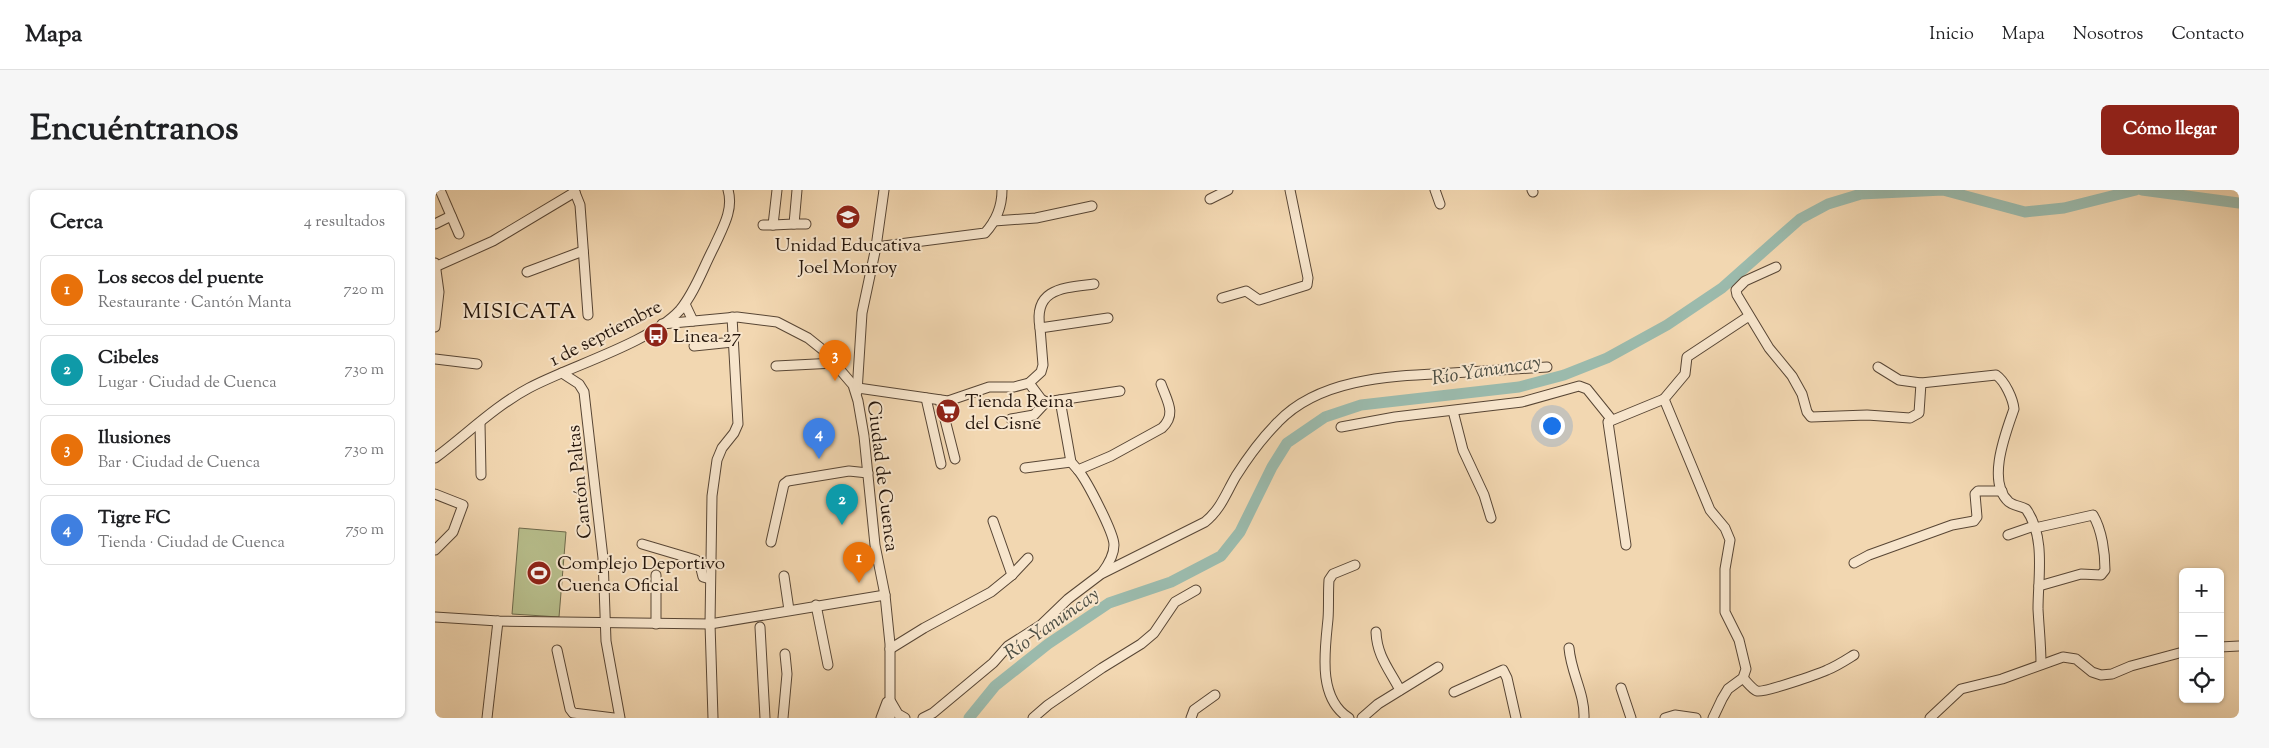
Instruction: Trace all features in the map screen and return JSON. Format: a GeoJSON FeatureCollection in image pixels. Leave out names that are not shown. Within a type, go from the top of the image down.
{"type":"FeatureCollection","features":[{"type":"Feature","properties":{"kind":"street"},"geometry":{"type":"LineString","coordinates":[[440,190],[459,234]]}},
{"type":"Feature","properties":{"kind":"street","name":"1 de septiembre"},"geometry":{"type":"LineString","coordinates":[[435,458],[509,400],[633,340],[673,316],[685,304],[729,213],[730,197],[728,190]]}},
{"type":"Feature","properties":{"kind":"street"},"geometry":{"type":"LineString","coordinates":[[773,225],[777,190]]}},
{"type":"Feature","properties":{"kind":"street"},"geometry":{"type":"LineString","coordinates":[[794,224],[797,190]]}},
{"type":"Feature","properties":{"kind":"street"},"geometry":{"type":"LineString","coordinates":[[884,190],[876,247],[862,313],[857,391],[939,400],[957,399],[989,387],[1015,387],[1029,383],[1041,372],[1043,365],[1039,312],[1042,301],[1047,296],[1066,288],[1094,284]]}},
{"type":"Feature","properties":{"kind":"street"},"geometry":{"type":"LineString","coordinates":[[876,247],[985,233],[994,221],[1002,199],[1002,190]]}},
{"type":"Feature","properties":{"kind":"street"},"geometry":{"type":"LineString","coordinates":[[1210,199],[1228,190]]}},
{"type":"Feature","properties":{"kind":"street"},"geometry":{"type":"LineString","coordinates":[[1222,298],[1246,291],[1256,300],[1259,300],[1307,285],[1308,278],[1290,190]]}},
{"type":"Feature","properties":{"kind":"street"},"geometry":{"type":"LineString","coordinates":[[1435,190],[1439,204]]}},
{"type":"Feature","properties":{"kind":"street"},"geometry":{"type":"LineString","coordinates":[[435,327],[439,292],[435,265],[493,241],[574,191],[580,204],[588,315]]}},
{"type":"Feature","properties":{"kind":"street"},"geometry":{"type":"LineString","coordinates":[[994,221],[1036,218],[1093,206]]}},
{"type":"Feature","properties":{"kind":"street"},"geometry":{"type":"LineString","coordinates":[[435,224],[451,216]]}},
{"type":"Feature","properties":{"kind":"street"},"geometry":{"type":"LineString","coordinates":[[763,225],[806,224]]}},
{"type":"Feature","properties":{"kind":"street"},"geometry":{"type":"LineString","coordinates":[[527,272],[583,251]]}},
{"type":"Feature","properties":{"kind":"street"},"geometry":{"type":"LineString","coordinates":[[1776,267],[1752,277],[1736,290],[1749,316],[1769,348],[1792,376],[1802,394],[1807,412],[1811,417],[1867,415],[1910,418],[1919,413],[1921,383]]}},
{"type":"Feature","properties":{"kind":"street"},"geometry":{"type":"LineString","coordinates":[[685,304],[693,321]]}},
{"type":"Feature","properties":{"kind":"street"},"geometry":{"type":"LineString","coordinates":[[1626,545],[1607,425],[1611,420],[1664,399],[1685,374],[1687,357],[1749,316]]}},
{"type":"Feature","properties":{"kind":"street"},"geometry":{"type":"LineString","coordinates":[[713,718],[710,624],[710,525],[714,473],[722,448],[734,433],[738,424],[732,317]]}},
{"type":"Feature","properties":{"kind":"street","name":"Ciudad de Cuenca"},"geometry":{"type":"LineString","coordinates":[[662,324],[732,317],[777,322],[808,338],[823,350],[847,376],[857,391],[875,544],[885,595],[890,649],[890,718]]}},
{"type":"Feature","properties":{"kind":"street"},"geometry":{"type":"LineString","coordinates":[[1040,328],[1108,318]]}},
{"type":"Feature","properties":{"kind":"street"},"geometry":{"type":"LineString","coordinates":[[694,346],[733,342]]}},
{"type":"Feature","properties":{"kind":"street"},"geometry":{"type":"LineString","coordinates":[[435,359],[477,364]]}},
{"type":"Feature","properties":{"kind":"street"},"geometry":{"type":"LineString","coordinates":[[776,366],[835,363]]}},
{"type":"Feature","properties":{"kind":"street"},"geometry":{"type":"LineString","coordinates":[[923,718],[933,713],[993,663],[1008,646],[1041,625],[1068,599],[1101,574],[1205,522],[1213,516],[1221,507],[1237,476],[1263,437],[1280,420],[1308,399],[1332,390],[1385,376],[1547,367]]}},
{"type":"Feature","properties":{"kind":"street"},"geometry":{"type":"LineString","coordinates":[[1878,367],[1899,380],[1921,383],[1996,375],[2001,378],[2013,402],[2013,409],[1999,457],[2002,491],[2008,501],[2026,509],[2034,527],[2038,544],[2041,664]]}},
{"type":"Feature","properties":{"kind":"street","name":"Cantón Paltas"},"geometry":{"type":"LineString","coordinates":[[562,373],[579,384],[584,392],[603,558],[605,623],[620,718]]}},
{"type":"Feature","properties":{"kind":"street"},"geometry":{"type":"LineString","coordinates":[[1029,383],[1041,399],[1046,402]]}},
{"type":"Feature","properties":{"kind":"street"},"geometry":{"type":"LineString","coordinates":[[1079,470],[1111,456],[1162,428],[1168,422],[1171,414],[1161,384]]}},
{"type":"Feature","properties":{"kind":"street"},"geometry":{"type":"LineString","coordinates":[[1341,427],[1395,417],[1522,402],[1579,386],[1587,389],[1611,420]]}},
{"type":"Feature","properties":{"kind":"street"},"geometry":{"type":"LineString","coordinates":[[1011,419],[1034,415],[1046,402],[1120,391]]}},
{"type":"Feature","properties":{"kind":"street"},"geometry":{"type":"LineString","coordinates":[[924,397],[939,464]]}},
{"type":"Feature","properties":{"kind":"street"},"geometry":{"type":"LineString","coordinates":[[1664,399],[1711,510],[1729,533],[1730,540],[1725,569],[1725,612],[1745,658],[1746,670],[1743,678],[1728,690],[1721,699],[1713,718]]}},
{"type":"Feature","properties":{"kind":"street"},"geometry":{"type":"LineString","coordinates":[[939,400],[955,459]]}},
{"type":"Feature","properties":{"kind":"street"},"geometry":{"type":"LineString","coordinates":[[1060,400],[1071,462],[1079,470],[1089,486],[1114,541],[1111,558],[1101,574]]}},
{"type":"Feature","properties":{"kind":"street"},"geometry":{"type":"LineString","coordinates":[[1453,411],[1463,450],[1484,495],[1491,518]]}},
{"type":"Feature","properties":{"kind":"street"},"geometry":{"type":"LineString","coordinates":[[480,423],[481,475]]}},
{"type":"Feature","properties":{"kind":"street"},"geometry":{"type":"LineString","coordinates":[[1025,468],[1071,462]]}},
{"type":"Feature","properties":{"kind":"street"},"geometry":{"type":"LineString","coordinates":[[771,542],[784,484],[788,481],[842,472],[868,473]]}},
{"type":"Feature","properties":{"kind":"street"},"geometry":{"type":"LineString","coordinates":[[1854,563],[1869,555],[1944,528],[1974,521],[1977,517],[1975,494],[1979,491],[2002,491]]}},
{"type":"Feature","properties":{"kind":"street"},"geometry":{"type":"LineString","coordinates":[[435,494],[463,505],[453,532],[435,550]]}},
{"type":"Feature","properties":{"kind":"street"},"geometry":{"type":"LineString","coordinates":[[2009,535],[2034,527],[2093,515],[2105,560],[2105,570],[2101,575],[2081,574],[2039,586]]}},
{"type":"Feature","properties":{"kind":"street"},"geometry":{"type":"LineString","coordinates":[[993,521],[1012,575]]}},
{"type":"Feature","properties":{"kind":"street"},"geometry":{"type":"LineString","coordinates":[[643,544],[696,560],[700,565],[703,576],[710,578]]}},
{"type":"Feature","properties":{"kind":"street"},"geometry":{"type":"LineString","coordinates":[[890,649],[924,628],[991,592],[1012,575],[1028,558]]}},
{"type":"Feature","properties":{"kind":"street"},"geometry":{"type":"LineString","coordinates":[[1349,718],[1341,713],[1336,705],[1329,688],[1324,661],[1329,580],[1333,574],[1355,565]]}},
{"type":"Feature","properties":{"kind":"street"},"geometry":{"type":"LineString","coordinates":[[656,575],[656,624]]}},
{"type":"Feature","properties":{"kind":"street"},"geometry":{"type":"LineString","coordinates":[[784,576],[789,610]]}},
{"type":"Feature","properties":{"kind":"street"},"geometry":{"type":"LineString","coordinates":[[1033,718],[1044,714],[1112,661],[1141,644],[1154,633],[1175,602],[1196,590]]}},
{"type":"Feature","properties":{"kind":"street"},"geometry":{"type":"LineString","coordinates":[[435,617],[605,623],[710,624],[885,595]]}},
{"type":"Feature","properties":{"kind":"street"},"geometry":{"type":"LineString","coordinates":[[816,605],[828,665]]}},
{"type":"Feature","properties":{"kind":"street"},"geometry":{"type":"LineString","coordinates":[[487,718],[498,620]]}},
{"type":"Feature","properties":{"kind":"street"},"geometry":{"type":"LineString","coordinates":[[760,628],[765,718]]}},
{"type":"Feature","properties":{"kind":"street"},"geometry":{"type":"LineString","coordinates":[[1376,632],[1377,647],[1400,690]]}},
{"type":"Feature","properties":{"kind":"street"},"geometry":{"type":"LineString","coordinates":[[2224,647],[2239,646]]}},
{"type":"Feature","properties":{"kind":"street"},"geometry":{"type":"LineString","coordinates":[[1569,648],[1570,665],[1583,702],[1583,718]]}},
{"type":"Feature","properties":{"kind":"street"},"geometry":{"type":"LineString","coordinates":[[557,650],[570,709],[573,713],[614,718]]}},
{"type":"Feature","properties":{"kind":"street"},"geometry":{"type":"LineString","coordinates":[[1930,718],[1961,689],[2002,679],[2041,664],[2070,657],[2101,675],[2112,674],[2131,666],[2179,653]]}},
{"type":"Feature","properties":{"kind":"street"},"geometry":{"type":"LineString","coordinates":[[783,718],[787,674],[785,654]]}},
{"type":"Feature","properties":{"kind":"street"},"geometry":{"type":"LineString","coordinates":[[1743,678],[1757,691],[1761,692],[1781,687],[1827,670],[1854,655]]}},
{"type":"Feature","properties":{"kind":"street"},"geometry":{"type":"LineString","coordinates":[[1362,718],[1400,690],[1437,667]]}},
{"type":"Feature","properties":{"kind":"street"},"geometry":{"type":"LineString","coordinates":[[1454,692],[1503,670],[1507,678],[1516,718]]}},
{"type":"Feature","properties":{"kind":"street"},"geometry":{"type":"LineString","coordinates":[[1621,688],[1631,718]]}},
{"type":"Feature","properties":{"kind":"street"},"geometry":{"type":"LineString","coordinates":[[1191,718],[1194,710],[1215,695]]}},
{"type":"Feature","properties":{"kind":"street"},"geometry":{"type":"LineString","coordinates":[[889,697],[898,714],[905,718]]}},
{"type":"Feature","properties":{"kind":"street","name":"Ciudad de Cuenca"},"geometry":{"type":"LineString","coordinates":[[881,718],[889,697]]}},
{"type":"Feature","properties":{"kind":"street"},"geometry":{"type":"LineString","coordinates":[[1665,718],[1679,715],[1696,718]]}},
{"type":"Feature","properties":{"kind":"green space","name":"Complejo Deportivo Cuenca Oficial"},"geometry":{"type":"Polygon","coordinates":[[[519,528],[566,532],[559,617],[512,614],[519,528]]]}},
{"type":"Feature","properties":{"kind":"waterway","name":"Río Yanuncay"},"geometry":{"type":"LineString","coordinates":[[969,718],[995,686],[1048,644],[1109,603],[1171,582],[1221,556],[1240,532],[1272,467],[1287,443],[1325,417],[1361,405],[1519,387],[1564,375],[1607,358],[1667,325],[1722,288],[1800,219],[1828,204],[1861,194],[1943,190],[2025,212],[2064,208],[2136,190]]}},
{"type":"Feature","properties":{"kind":"waterway","name":"Río Yanuncay"},"geometry":{"type":"LineString","coordinates":[[2142,190],[2239,203]]}},
{"type":"Feature","properties":{"kind":"place","name":"Unidad Educativa Joel Monroy"},"geometry":{"type":"Point","coordinates":[848,217]}},
{"type":"Feature","properties":{"kind":"place","name":"Linea 27"},"geometry":{"type":"Point","coordinates":[656,335]}},
{"type":"Feature","properties":{"kind":"place","name":"Ilusiones"},"geometry":{"type":"Point","coordinates":[835,381]}},
{"type":"Feature","properties":{"kind":"place","name":"Tienda Reina del Cisne"},"geometry":{"type":"Point","coordinates":[948,411]}},
{"type":"Feature","properties":{"kind":"place","name":"Tigre FC"},"geometry":{"type":"Point","coordinates":[819,459]}},
{"type":"Feature","properties":{"kind":"place","name":"Cibeles"},"geometry":{"type":"Point","coordinates":[842,525]}},
{"type":"Feature","properties":{"kind":"place","name":"Complejo Deportivo Cuenca Oficial"},"geometry":{"type":"Point","coordinates":[539,573]}},
{"type":"Feature","properties":{"kind":"place","name":"Los secos del puente"},"geometry":{"type":"Point","coordinates":[859,583]}},
{"type":"Feature","properties":{"kind":"district","name":"MISICATA"},"geometry":{"type":"Point","coordinates":[520,311]}}]}
